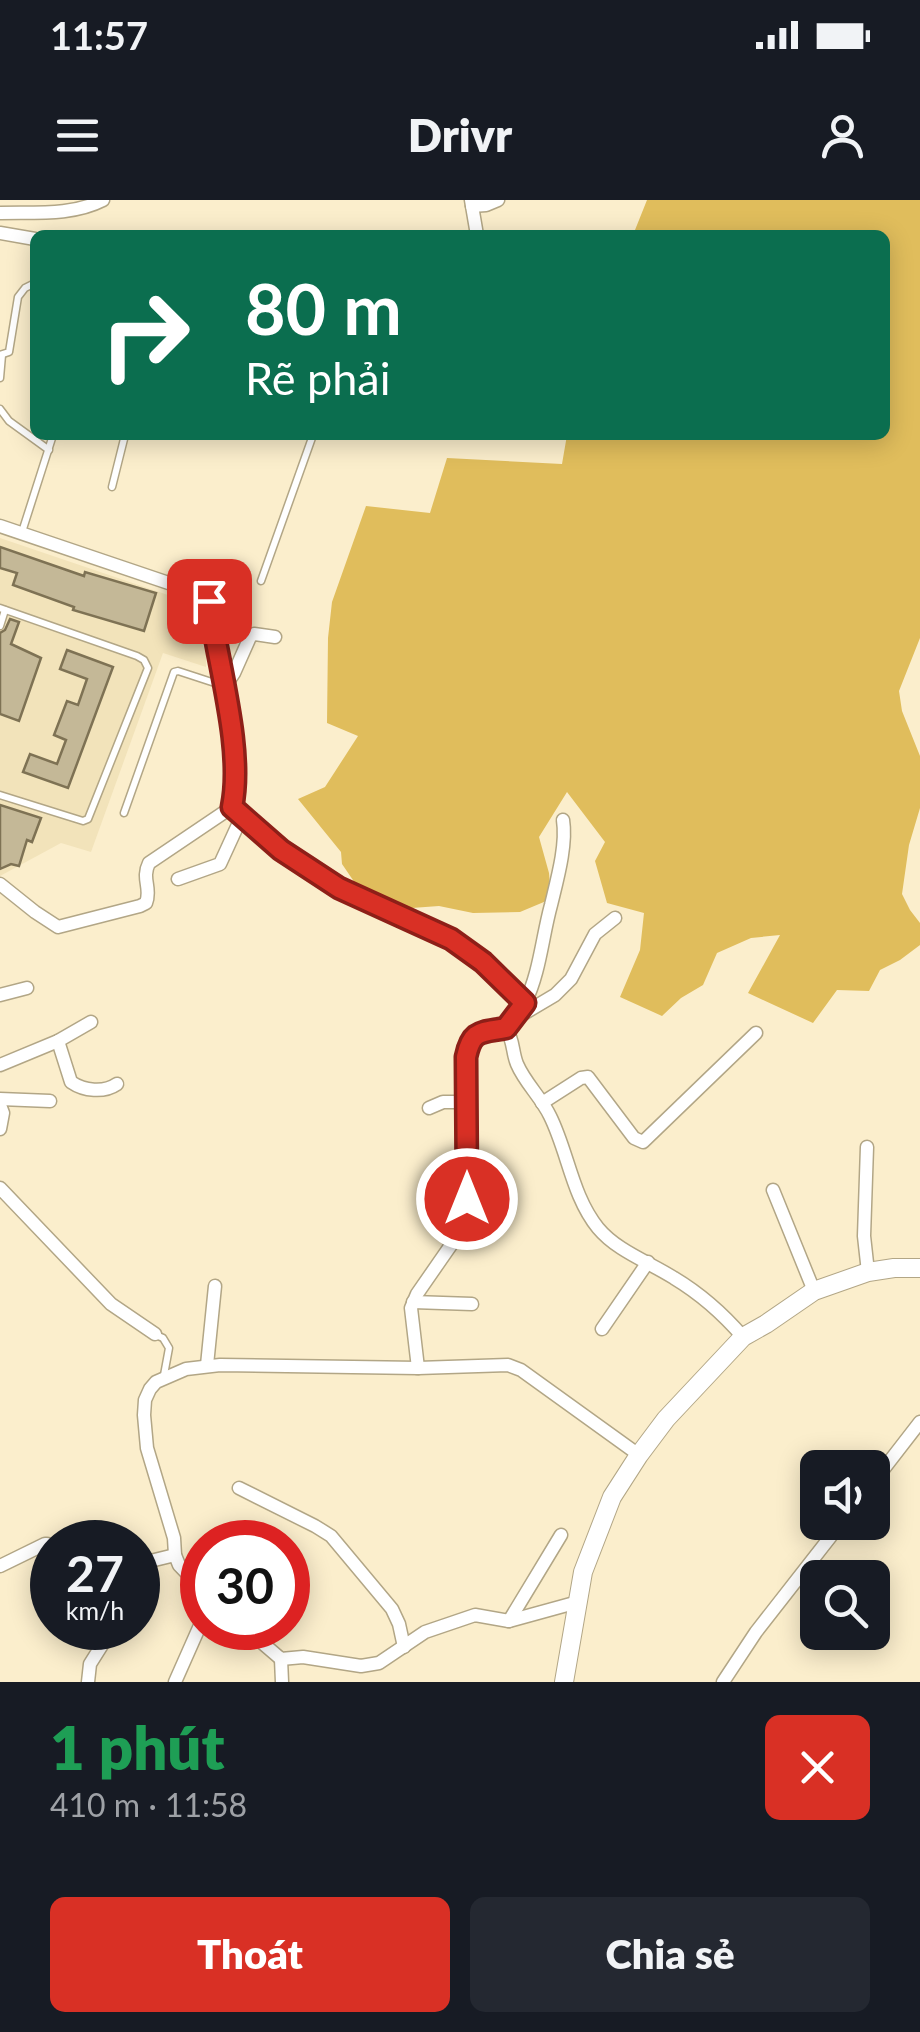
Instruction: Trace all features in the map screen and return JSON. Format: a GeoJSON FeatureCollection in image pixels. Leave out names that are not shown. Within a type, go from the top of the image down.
{"type":"FeatureCollection","features":[{"type":"Feature","properties":{"kind":"main road"},"geometry":{"type":"LineString","coordinates":[[564,1682],[583,1572],[612,1497],[666,1419],[743,1338],[814,1291],[868,1272],[920,1268]]}},
{"type":"Feature","properties":{"kind":"street"},"geometry":{"type":"LineString","coordinates":[[0,213],[92,206],[103,200]]}},
{"type":"Feature","properties":{"kind":"street"},"geometry":{"type":"LineString","coordinates":[[476,230],[472,203],[486,205],[498,200]]}},
{"type":"Feature","properties":{"kind":"street"},"geometry":{"type":"LineString","coordinates":[[0,233],[30,238]]}},
{"type":"Feature","properties":{"kind":"street"},"geometry":{"type":"LineString","coordinates":[[0,526],[207,596],[225,686],[237,811],[220,864],[178,878]]}},
{"type":"Feature","properties":{"kind":"street"},"geometry":{"type":"LineString","coordinates":[[225,686],[250,637],[275,636]]}},
{"type":"Feature","properties":{"kind":"street"},"geometry":{"type":"LineString","coordinates":[[0,884],[58,927],[140,906],[148,897],[144,874],[150,863],[237,811]]}},
{"type":"Feature","properties":{"kind":"street"},"geometry":{"type":"LineString","coordinates":[[237,811],[281,850],[339,888],[451,939],[483,962],[525,1003]]}},
{"type":"Feature","properties":{"kind":"street"},"geometry":{"type":"LineString","coordinates":[[564,820],[554,895],[534,984],[511,1024],[514,1054],[524,1078],[550,1117],[587,1214],[600,1231],[697,1294],[743,1338]]}},
{"type":"Feature","properties":{"kind":"street"},"geometry":{"type":"LineString","coordinates":[[418,1368],[412,1331],[413,1302],[451,1245],[467,1199],[466,1057],[470,1042],[478,1034],[511,1024],[555,996],[571,979],[595,934],[616,918]]}},
{"type":"Feature","properties":{"kind":"street"},"geometry":{"type":"LineString","coordinates":[[0,995],[27,988]]}},
{"type":"Feature","properties":{"kind":"street"},"geometry":{"type":"LineString","coordinates":[[0,1065],[58,1041],[91,1022]]}},
{"type":"Feature","properties":{"kind":"street"},"geometry":{"type":"LineString","coordinates":[[542,1103],[588,1077],[634,1138],[643,1142],[756,1033]]}},
{"type":"Feature","properties":{"kind":"street"},"geometry":{"type":"LineString","coordinates":[[58,1041],[75,1086],[109,1090],[117,1084]]}},
{"type":"Feature","properties":{"kind":"street"},"geometry":{"type":"LineString","coordinates":[[0,1129],[0,1102],[50,1101]]}},
{"type":"Feature","properties":{"kind":"street"},"geometry":{"type":"LineString","coordinates":[[429,1108],[443,1102],[466,1102]]}},
{"type":"Feature","properties":{"kind":"street"},"geometry":{"type":"LineString","coordinates":[[867,1146],[864,1236],[868,1272]]}},
{"type":"Feature","properties":{"kind":"street"},"geometry":{"type":"LineString","coordinates":[[0,1188],[111,1304],[155,1334]]}},
{"type":"Feature","properties":{"kind":"street"},"geometry":{"type":"LineString","coordinates":[[772,1190],[814,1291]]}},
{"type":"Feature","properties":{"kind":"street"},"geometry":{"type":"LineString","coordinates":[[602,1329],[648,1262]]}},
{"type":"Feature","properties":{"kind":"street"},"geometry":{"type":"LineString","coordinates":[[207,1365],[216,1286]]}},
{"type":"Feature","properties":{"kind":"street"},"geometry":{"type":"LineString","coordinates":[[413,1302],[472,1304]]}},
{"type":"Feature","properties":{"kind":"street"},"geometry":{"type":"LineString","coordinates":[[180,1566],[147,1448],[144,1415],[150,1388],[164,1378],[207,1365],[418,1368],[508,1364],[638,1455]]}},
{"type":"Feature","properties":{"kind":"street"},"geometry":{"type":"LineString","coordinates":[[890,1461],[920,1422]]}},
{"type":"Feature","properties":{"kind":"street"},"geometry":{"type":"LineString","coordinates":[[240,1488],[331,1536],[392,1610],[404,1647]]}},
{"type":"Feature","properties":{"kind":"street"},"geometry":{"type":"LineString","coordinates":[[509,1621],[561,1535]]}},
{"type":"Feature","properties":{"kind":"street"},"geometry":{"type":"LineString","coordinates":[[722,1682],[828,1540]]}},
{"type":"Feature","properties":{"kind":"street"},"geometry":{"type":"LineString","coordinates":[[0,1566],[30,1551]]}},
{"type":"Feature","properties":{"kind":"street"},"geometry":{"type":"LineString","coordinates":[[160,1559],[175,1555]]}},
{"type":"Feature","properties":{"kind":"street"},"geometry":{"type":"LineString","coordinates":[[271,1650],[281,1658],[362,1666],[379,1663],[425,1632],[475,1615],[509,1621],[578,1602]]}},
{"type":"Feature","properties":{"kind":"street"},"geometry":{"type":"LineString","coordinates":[[88,1682],[90,1664],[99,1650]]}},
{"type":"Feature","properties":{"kind":"street"},"geometry":{"type":"LineString","coordinates":[[175,1682],[189,1650]]}},
{"type":"Feature","properties":{"kind":"street"},"geometry":{"type":"LineString","coordinates":[[281,1658],[282,1682]]}},
{"type":"Feature","properties":{"kind":"lane"},"geometry":{"type":"LineString","coordinates":[[0,378],[1,355],[8,352],[18,297],[30,286]]}},
{"type":"Feature","properties":{"kind":"lane"},"geometry":{"type":"LineString","coordinates":[[0,410],[30,436]]}},
{"type":"Feature","properties":{"kind":"lane"},"geometry":{"type":"LineString","coordinates":[[35,440],[49,450]]}},
{"type":"Feature","properties":{"kind":"lane"},"geometry":{"type":"LineString","coordinates":[[22,534],[52,440]]}},
{"type":"Feature","properties":{"kind":"lane"},"geometry":{"type":"LineString","coordinates":[[112,486],[124,440]]}},
{"type":"Feature","properties":{"kind":"lane"},"geometry":{"type":"LineString","coordinates":[[261,580],[311,440]]}},
{"type":"Feature","properties":{"kind":"lane"},"geometry":{"type":"LineString","coordinates":[[0,626],[3,609],[137,656],[148,668],[88,818],[82,821],[0,795]]}},
{"type":"Feature","properties":{"kind":"lane"},"geometry":{"type":"LineString","coordinates":[[124,813],[174,672],[225,686]]}},
{"type":"Feature","properties":{"kind":"lane"},"geometry":{"type":"LineString","coordinates":[[155,1334],[163,1338],[168,1348],[164,1378]]}},
{"type":"Feature","properties":{"kind":"shaded area"},"geometry":{"type":"Polygon","coordinates":[[[647,200],[920,200],[920,638],[899,691],[902,711],[920,756],[920,808],[909,845],[902,894],[920,923],[920,945],[880,970],[869,991],[837,990],[813,1023],[748,993],[780,935],[751,938],[717,953],[703,985],[662,1016],[620,997],[640,950],[644,913],[607,903],[595,861],[605,842],[567,792],[539,837],[551,899],[520,912],[473,913],[439,906],[398,909],[357,886],[342,864],[341,852],[298,799],[325,787],[358,736],[327,723],[328,638],[332,602],[366,506],[430,513],[447,458],[562,464],[566,440],[890,440],[890,230],[635,230],[647,200]]]}},
{"type":"Feature","properties":{"kind":"shaded area"},"geometry":{"type":"Polygon","coordinates":[[[0,538],[199,603],[196,627],[206,654],[206,667],[163,653],[91,852],[61,843],[0,876],[0,538]]]}},
{"type":"Feature","properties":{"kind":"building"},"geometry":{"type":"Polygon","coordinates":[[[0,547],[84,576],[85,572],[156,593],[144,631],[73,610],[74,607],[13,585],[17,573],[0,568],[0,547]]]}},
{"type":"Feature","properties":{"kind":"building"},"geometry":{"type":"Polygon","coordinates":[[[10,619],[19,622],[11,644],[41,658],[19,721],[0,714],[0,633],[10,619]]]}},
{"type":"Feature","properties":{"kind":"building"},"geometry":{"type":"Polygon","coordinates":[[[67,650],[113,667],[68,788],[23,772],[30,754],[57,764],[66,740],[54,735],[67,701],[78,705],[87,679],[60,669],[67,650]]]}},
{"type":"Feature","properties":{"kind":"building"},"geometry":{"type":"Polygon","coordinates":[[[0,805],[41,818],[32,842],[27,840],[19,866],[11,864],[0,869],[0,805]]]}},
{"type":"Feature","properties":{"kind":"route"},"geometry":{"type":"LineString","coordinates":[[209,601],[232,745],[232,807],[281,850],[339,888],[451,939],[483,962],[525,1003],[506,1028],[478,1034],[470,1042],[466,1057],[467,1199]]}}]}
